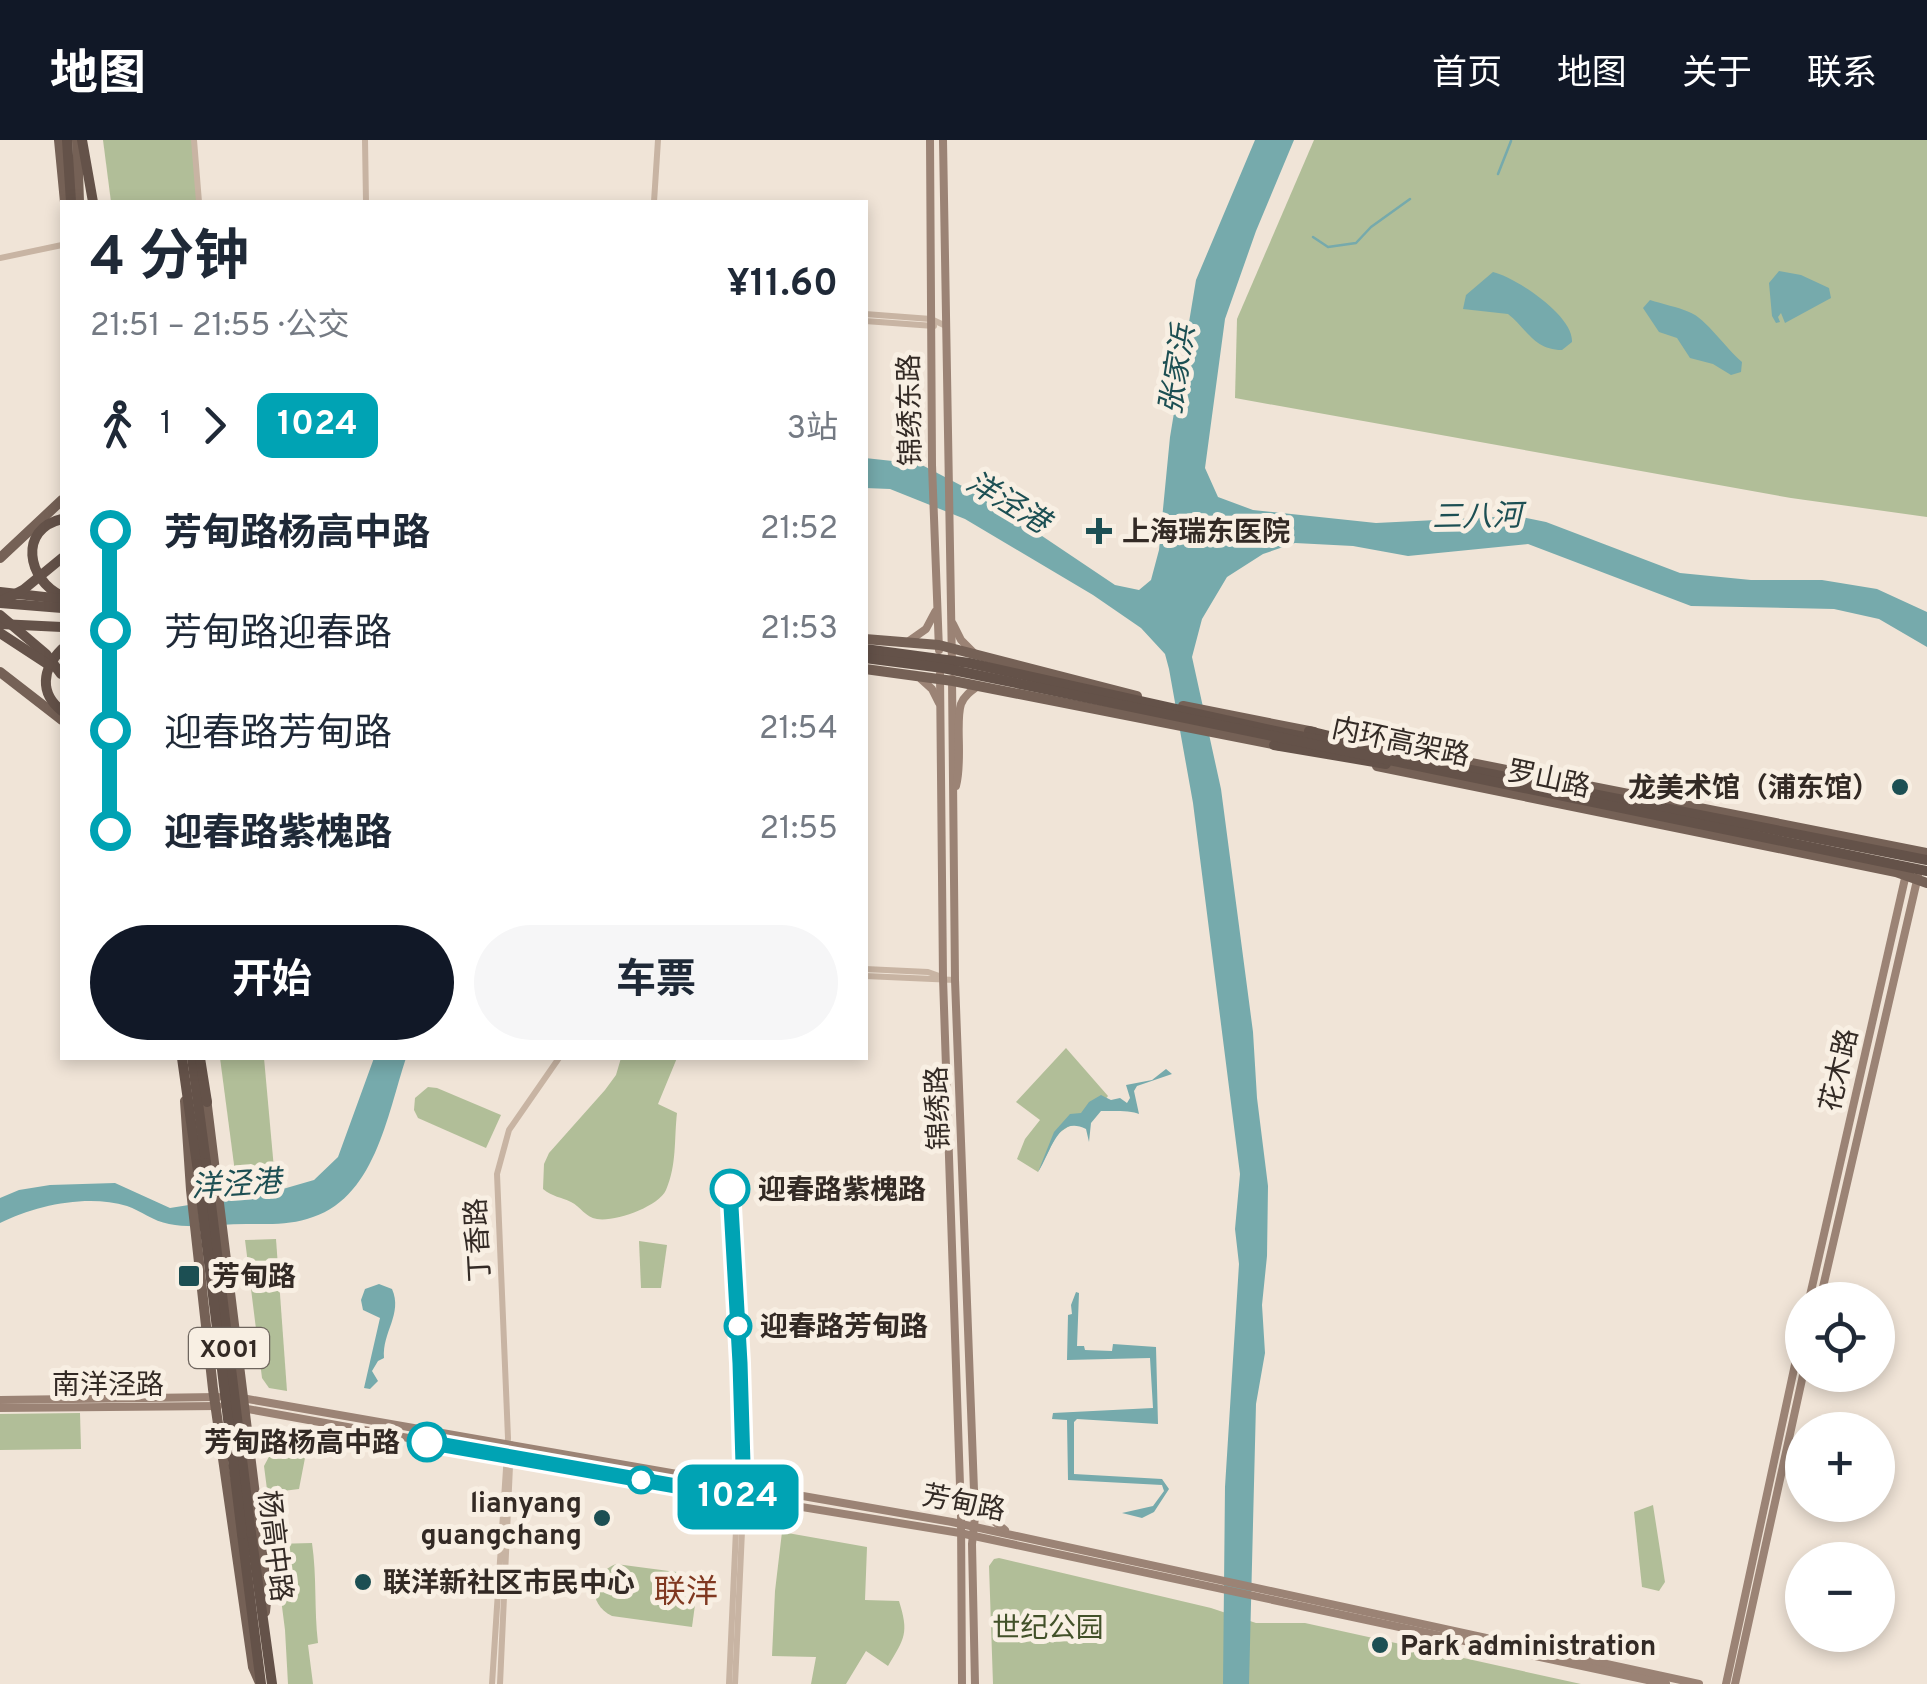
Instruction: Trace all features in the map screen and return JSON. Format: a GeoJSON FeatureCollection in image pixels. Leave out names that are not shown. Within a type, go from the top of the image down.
{"type":"FeatureCollection","features":[{"type":"Feature","properties":{"kind":"highway"},"geometry":{"type":"LineString","coordinates":[[63,140],[68,155],[68,200]]}},
{"type":"Feature","properties":{"kind":"highway"},"geometry":{"type":"LineString","coordinates":[[81,140],[91,200]]}},
{"type":"Feature","properties":{"kind":"highway"},"geometry":{"type":"LineString","coordinates":[[60,520],[42,530],[34,544],[44,585],[60,596]]}},
{"type":"Feature","properties":{"kind":"highway"},"geometry":{"type":"LineString","coordinates":[[0,603],[41,571],[60,563]]}},
{"type":"Feature","properties":{"kind":"highway"},"geometry":{"type":"LineString","coordinates":[[0,592],[60,597]]}},
{"type":"Feature","properties":{"kind":"highway"},"geometry":{"type":"LineString","coordinates":[[0,603],[60,608]]}},
{"type":"Feature","properties":{"kind":"highway"},"geometry":{"type":"LineString","coordinates":[[0,614],[60,672]]}},
{"type":"Feature","properties":{"kind":"highway"},"geometry":{"type":"LineString","coordinates":[[0,624],[60,627]]}},
{"type":"Feature","properties":{"kind":"highway"},"geometry":{"type":"LineString","coordinates":[[0,633],[60,673]]}},
{"type":"Feature","properties":{"kind":"highway","name":"内环高架路"},"geometry":{"type":"LineString","coordinates":[[868,650],[969,664],[1921,875]]}},
{"type":"Feature","properties":{"kind":"highway"},"geometry":{"type":"LineString","coordinates":[[60,653],[45,674],[46,690],[60,710]]}},
{"type":"Feature","properties":{"kind":"highway","name":"内环高架路"},"geometry":{"type":"LineString","coordinates":[[868,658],[944,668],[1492,779],[1922,854]]}},
{"type":"Feature","properties":{"kind":"highway"},"geometry":{"type":"LineString","coordinates":[[1309,731],[1492,779]]}},
{"type":"Feature","properties":{"kind":"highway"},"geometry":{"type":"LineString","coordinates":[[1274,745],[1492,779]]}},
{"type":"Feature","properties":{"kind":"highway","name":"杨高中路"},"geometry":{"type":"LineString","coordinates":[[182,1060],[202,1164]]}},
{"type":"Feature","properties":{"kind":"highway"},"geometry":{"type":"LineString","coordinates":[[196,1060],[207,1102]]}},
{"type":"Feature","properties":{"kind":"highway","name":"杨高中路"},"geometry":{"type":"LineString","coordinates":[[196,1060],[202,1164],[261,1684]]}},
{"type":"Feature","properties":{"kind":"highway","name":"杨高中路"},"geometry":{"type":"LineString","coordinates":[[247,1534],[272,1684]]}},
{"type":"Feature","properties":{"kind":"main road"},"geometry":{"type":"LineString","coordinates":[[63,140],[68,200]]}},
{"type":"Feature","properties":{"kind":"main road"},"geometry":{"type":"LineString","coordinates":[[79,200],[81,140]]}},
{"type":"Feature","properties":{"kind":"main road","name":"锦绣东路"},"geometry":{"type":"LineString","coordinates":[[930,140],[933,508],[939,646],[946,680]]}},
{"type":"Feature","properties":{"kind":"main road","name":"锦绣东路"},"geometry":{"type":"LineString","coordinates":[[942,140],[952,649]]}},
{"type":"Feature","properties":{"kind":"main road"},"geometry":{"type":"LineString","coordinates":[[0,558],[60,502]]}},
{"type":"Feature","properties":{"kind":"main road"},"geometry":{"type":"LineString","coordinates":[[909,641],[926,630],[937,608]]}},
{"type":"Feature","properties":{"kind":"main road"},"geometry":{"type":"LineString","coordinates":[[951,621],[961,640],[977,656]]}},
{"type":"Feature","properties":{"kind":"main road","name":"罗山路"},"geometry":{"type":"LineString","coordinates":[[868,640],[939,646],[1159,701],[1922,854]]}},
{"type":"Feature","properties":{"kind":"main road","name":"锦绣路"},"geometry":{"type":"LineString","coordinates":[[952,649],[941,707],[943,978],[962,1684]]}},
{"type":"Feature","properties":{"kind":"main road","name":"罗山路"},"geometry":{"type":"LineString","coordinates":[[868,669],[978,686],[1921,875]]}},
{"type":"Feature","properties":{"kind":"main road"},"geometry":{"type":"LineString","coordinates":[[0,672],[60,718]]}},
{"type":"Feature","properties":{"kind":"main road"},"geometry":{"type":"LineString","coordinates":[[917,676],[932,689],[941,707]]}},
{"type":"Feature","properties":{"kind":"main road","name":"锦绣路"},"geometry":{"type":"LineString","coordinates":[[946,680],[953,795],[955,980],[974,1486],[974,1684]]}},
{"type":"Feature","properties":{"kind":"main road"},"geometry":{"type":"LineString","coordinates":[[953,795],[960,769],[960,705],[978,686]]}},
{"type":"Feature","properties":{"kind":"main road","name":"花木路"},"geometry":{"type":"LineString","coordinates":[[1824,1282],[1921,875],[1922,854]]}},
{"type":"Feature","properties":{"kind":"main road","name":"花木路"},"geometry":{"type":"LineString","coordinates":[[1815,1282],[1921,875]]}},
{"type":"Feature","properties":{"kind":"main road","name":"杨高中路"},"geometry":{"type":"LineString","coordinates":[[185,1075],[191,1190],[216,1401],[252,1667],[261,1684]]}},
{"type":"Feature","properties":{"kind":"main road","name":"X001"},"geometry":{"type":"LineString","coordinates":[[207,1102],[246,1407],[266,1592],[264,1626]]}},
{"type":"Feature","properties":{"kind":"main road"},"geometry":{"type":"LineString","coordinates":[[1726,1684],[1789,1392]]}},
{"type":"Feature","properties":{"kind":"main road"},"geometry":{"type":"LineString","coordinates":[[1735,1684],[1799,1392]]}},
{"type":"Feature","properties":{"kind":"main road","name":"芳甸路"},"geometry":{"type":"LineString","coordinates":[[216,1401],[741,1497],[960,1528]]}},
{"type":"Feature","properties":{"kind":"main road","name":"南洋泾路"},"geometry":{"type":"LineString","coordinates":[[0,1404],[216,1401]]}},
{"type":"Feature","properties":{"kind":"main road","name":"芳甸路"},"geometry":{"type":"LineString","coordinates":[[246,1407],[509,1443],[741,1486],[960,1528],[1699,1684]]}},
{"type":"Feature","properties":{"kind":"main road"},"geometry":{"type":"LineString","coordinates":[[974,1486],[990,1518],[1010,1534]]}},
{"type":"Feature","properties":{"kind":"main road","name":"芳甸路"},"geometry":{"type":"LineString","coordinates":[[974,1532],[1010,1534],[1217,1584]]}},
{"type":"Feature","properties":{"kind":"main road","name":"芳甸路"},"geometry":{"type":"LineString","coordinates":[[1261,1593],[1666,1684]]}},
{"type":"Feature","properties":{"kind":"street"},"geometry":{"type":"LineString","coordinates":[[194,140],[199,200]]}},
{"type":"Feature","properties":{"kind":"street"},"geometry":{"type":"LineString","coordinates":[[365,140],[366,200]]}},
{"type":"Feature","properties":{"kind":"street"},"geometry":{"type":"LineString","coordinates":[[652,200],[656,140]]}},
{"type":"Feature","properties":{"kind":"street"},"geometry":{"type":"LineString","coordinates":[[0,258],[60,245]]}},
{"type":"Feature","properties":{"kind":"street"},"geometry":{"type":"LineString","coordinates":[[868,317],[946,326]]}},
{"type":"Feature","properties":{"kind":"street"},"geometry":{"type":"LineString","coordinates":[[868,972],[928,972],[955,980]]}},
{"type":"Feature","properties":{"kind":"street","name":"丁香路"},"geometry":{"type":"LineString","coordinates":[[496,1684],[509,1457],[497,1174],[509,1130],[558,1060]]}},
{"type":"Feature","properties":{"kind":"street"},"geometry":{"type":"LineString","coordinates":[[732,1684],[741,1486]]}},
{"type":"Feature","properties":{"kind":"green space"},"geometry":{"type":"Polygon","coordinates":[[[103,140],[192,140],[198,200],[111,200],[103,140]]]}},
{"type":"Feature","properties":{"kind":"green space"},"geometry":{"type":"Polygon","coordinates":[[[1314,140],[1927,140],[1927,517],[1791,498],[1235,398],[1237,319],[1314,140]]]}},
{"type":"Feature","properties":{"kind":"green space"},"geometry":{"type":"Polygon","coordinates":[[[1066,1048],[1108,1096],[1100,1106],[1057,1134],[1038,1172],[1017,1159],[1025,1139],[1040,1120],[1016,1102],[1066,1048]]]}},
{"type":"Feature","properties":{"kind":"green space"},"geometry":{"type":"Polygon","coordinates":[[[220,1060],[264,1060],[276,1191],[238,1195],[220,1060]]]}},
{"type":"Feature","properties":{"kind":"green space"},"geometry":{"type":"Polygon","coordinates":[[[620,1060],[676,1060],[658,1104],[677,1113],[674,1162],[666,1190],[654,1202],[625,1216],[597,1219],[543,1189],[544,1164],[549,1153],[616,1075],[620,1060]]]}},
{"type":"Feature","properties":{"kind":"green space"},"geometry":{"type":"Polygon","coordinates":[[[428,1087],[501,1115],[486,1148],[418,1118],[415,1098],[428,1087]]]}},
{"type":"Feature","properties":{"kind":"green space"},"geometry":{"type":"Polygon","coordinates":[[[276,1239],[287,1391],[269,1388],[262,1378],[245,1240],[276,1239]]]}},
{"type":"Feature","properties":{"kind":"green space"},"geometry":{"type":"Polygon","coordinates":[[[639,1241],[667,1245],[661,1288],[641,1288],[639,1241]]]}},
{"type":"Feature","properties":{"kind":"green space"},"geometry":{"type":"Polygon","coordinates":[[[80,1413],[81,1449],[0,1450],[0,1414],[80,1413]]]}},
{"type":"Feature","properties":{"kind":"green space"},"geometry":{"type":"Polygon","coordinates":[[[285,1427],[310,1432],[299,1489],[275,1492],[281,1535],[273,1536],[264,1466],[285,1427]]]}},
{"type":"Feature","properties":{"kind":"green space"},"geometry":{"type":"Polygon","coordinates":[[[1653,1505],[1665,1582],[1659,1591],[1642,1587],[1634,1512],[1653,1505]]]}},
{"type":"Feature","properties":{"kind":"green space"},"geometry":{"type":"Polygon","coordinates":[[[782,1532],[867,1547],[865,1600],[899,1601],[904,1621],[902,1642],[888,1666],[866,1651],[846,1684],[811,1684],[816,1657],[772,1656],[782,1532]]]}},
{"type":"Feature","properties":{"kind":"green space"},"geometry":{"type":"Polygon","coordinates":[[[312,1543],[318,1643],[308,1645],[313,1684],[288,1684],[274,1544],[312,1543]]]}},
{"type":"Feature","properties":{"kind":"green space","name":"世纪公园"},"geometry":{"type":"Polygon","coordinates":[[[999,1558],[1211,1608],[1256,1623],[1305,1623],[1581,1684],[993,1684],[989,1566],[999,1558]]]}},
{"type":"Feature","properties":{"kind":"green space"},"geometry":{"type":"Polygon","coordinates":[[[616,1564],[699,1575],[692,1627],[612,1616],[604,1610],[595,1596],[597,1581],[616,1564]]]}},
{"type":"Feature","properties":{"kind":"water"},"geometry":{"type":"Polygon","coordinates":[[[1255,140],[1294,140],[1225,319],[1205,468],[1218,497],[1253,510],[1376,523],[1517,516],[1546,522],[1680,573],[1751,580],[1822,580],[1877,589],[1927,612],[1927,647],[1879,619],[1834,609],[1691,606],[1528,544],[1408,556],[1353,546],[1295,543],[1263,554],[1227,577],[1202,619],[1192,657],[1221,789],[1253,1032],[1268,1186],[1262,1305],[1265,1353],[1256,1404],[1249,1684],[1223,1684],[1225,1487],[1239,1264],[1235,1229],[1240,1174],[1193,803],[1165,654],[1141,628],[1093,595],[965,519],[890,489],[868,488],[868,458],[920,464],[987,499],[1115,585],[1139,590],[1151,580],[1159,550],[1170,437],[1196,280],[1255,140]]]}},
{"type":"Feature","properties":{"kind":"water"},"geometry":{"type":"Polygon","coordinates":[[[1779,271],[1801,275],[1829,288],[1831,298],[1785,323],[1781,313],[1780,322],[1776,323],[1769,283],[1779,271]]]}},
{"type":"Feature","properties":{"kind":"water"},"geometry":{"type":"Polygon","coordinates":[[[1493,272],[1529,290],[1554,310],[1564,321],[1572,342],[1562,350],[1552,349],[1538,343],[1508,314],[1463,309],[1466,295],[1493,272]]]}},
{"type":"Feature","properties":{"kind":"water"},"geometry":{"type":"Polygon","coordinates":[[[1650,300],[1696,315],[1742,362],[1741,372],[1731,375],[1713,364],[1690,358],[1677,338],[1659,332],[1643,308],[1650,300]]]}},
{"type":"Feature","properties":{"kind":"water"},"geometry":{"type":"Polygon","coordinates":[[[373,1060],[405,1060],[384,1129],[363,1175],[330,1209],[307,1219],[276,1224],[188,1226],[163,1223],[127,1206],[79,1201],[30,1211],[0,1223],[0,1198],[19,1190],[115,1183],[170,1208],[276,1191],[314,1180],[338,1157],[373,1060]]]}},
{"type":"Feature","properties":{"kind":"water"},"geometry":{"type":"Polygon","coordinates":[[[1166,1069],[1172,1074],[1137,1086],[1134,1091],[1139,1114],[1101,1111],[1091,1123],[1089,1142],[1086,1129],[1076,1126],[1061,1131],[1038,1172],[1054,1132],[1070,1114],[1081,1113],[1101,1095],[1127,1103],[1130,1098],[1126,1085],[1152,1080],[1166,1069]]]}},
{"type":"Feature","properties":{"kind":"water"},"geometry":{"type":"Polygon","coordinates":[[[379,1284],[392,1289],[395,1307],[384,1358],[372,1371],[378,1381],[370,1389],[364,1388],[380,1318],[363,1310],[361,1300],[365,1289],[379,1284]]]}},
{"type":"Feature","properties":{"kind":"water"},"geometry":{"type":"Polygon","coordinates":[[[1076,1292],[1077,1346],[1112,1351],[1113,1344],[1156,1347],[1158,1424],[1077,1419],[1074,1422],[1074,1474],[1162,1479],[1169,1489],[1154,1512],[1142,1518],[1122,1513],[1153,1506],[1164,1491],[1162,1485],[1068,1480],[1067,1420],[1052,1419],[1053,1413],[1153,1408],[1150,1358],[1067,1360],[1068,1315],[1072,1314],[1076,1292]]]}},
{"type":"Feature","properties":{"kind":"waterway"},"geometry":{"type":"LineString","coordinates":[[1498,174],[1511,141]]}},
{"type":"Feature","properties":{"kind":"waterway"},"geometry":{"type":"LineString","coordinates":[[1313,237],[1328,247],[1356,243],[1410,199]]}},
{"type":"Feature","properties":{"kind":"bus line","name":"1024"},"geometry":{"type":"LineString","coordinates":[[427,1442],[744,1498],[730,1189]]}},
{"type":"Feature","properties":{"kind":"place","name":"上海瑞东医院"},"geometry":{"type":"Point","coordinates":[1099,531]}},
{"type":"Feature","properties":{"kind":"place","name":"龙美术馆（浦东馆）"},"geometry":{"type":"Point","coordinates":[1900,787]}},
{"type":"Feature","properties":{"kind":"place","name":"迎春路紫槐路"},"geometry":{"type":"Point","coordinates":[730,1189]}},
{"type":"Feature","properties":{"kind":"place","name":"芳甸路"},"geometry":{"type":"Point","coordinates":[189,1276]}},
{"type":"Feature","properties":{"kind":"place","name":"迎春路芳甸路"},"geometry":{"type":"Point","coordinates":[738,1326]}},
{"type":"Feature","properties":{"kind":"place","name":"芳甸路杨高中路"},"geometry":{"type":"Point","coordinates":[427,1442]}},
{"type":"Feature","properties":{"kind":"place","name":"lianyang guangchang"},"geometry":{"type":"Point","coordinates":[602,1518]}},
{"type":"Feature","properties":{"kind":"place","name":"联洋新社区市民中心"},"geometry":{"type":"Point","coordinates":[363,1582]}},
{"type":"Feature","properties":{"kind":"place","name":"Park administration"},"geometry":{"type":"Point","coordinates":[1380,1645]}},
{"type":"Feature","properties":{"kind":"district","name":"联洋"},"geometry":{"type":"Point","coordinates":[686,1591]}},
{"type":"Feature","properties":{"kind":"water label","name":"张家浜"},"geometry":{"type":"Point","coordinates":[1177,370]}},
{"type":"Feature","properties":{"kind":"water label","name":"洋泾港"},"geometry":{"type":"Point","coordinates":[1008,502]}},
{"type":"Feature","properties":{"kind":"water label","name":"三八河"},"geometry":{"type":"Point","coordinates":[1477,516]}},
{"type":"Feature","properties":{"kind":"water label","name":"洋泾港"},"geometry":{"type":"Point","coordinates":[236,1184]}}]}
